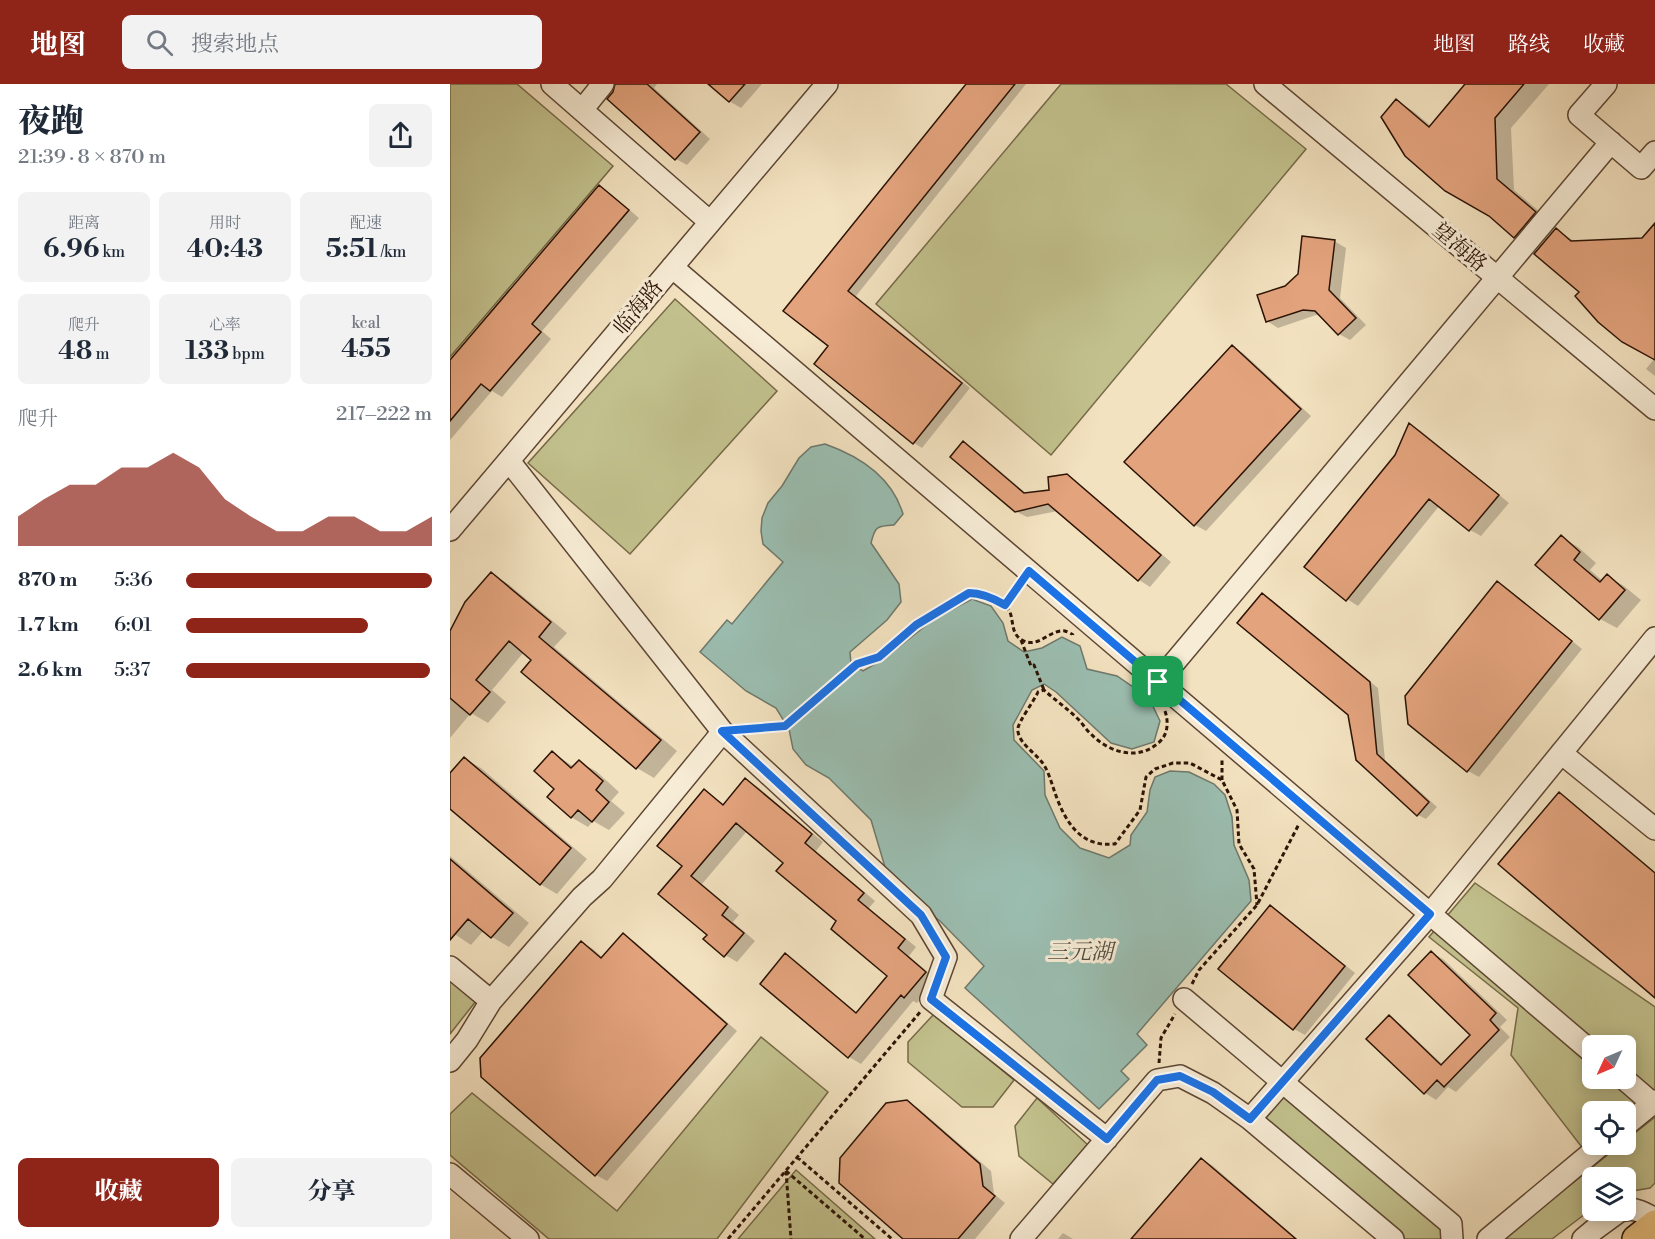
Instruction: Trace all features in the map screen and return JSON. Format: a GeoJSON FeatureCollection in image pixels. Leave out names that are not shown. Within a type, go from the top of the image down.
{"type":"FeatureCollection","features":[{"type":"Feature","properties":{"kind":"main road"},"geometry":{"type":"LineString","coordinates":[[1636,1239],[1655,1224]]}},
{"type":"Feature","properties":{"kind":"street"},"geometry":{"type":"LineString","coordinates":[[552,84],[710,222]]}},
{"type":"Feature","properties":{"kind":"street"},"geometry":{"type":"LineString","coordinates":[[582,110],[603,84]]}},
{"type":"Feature","properties":{"kind":"street","name":"临海路"},"geometry":{"type":"LineString","coordinates":[[450,530],[827,84]]}},
{"type":"Feature","properties":{"kind":"street","name":"望海路"},"geometry":{"type":"LineString","coordinates":[[1265,84],[1655,409]]}},
{"type":"Feature","properties":{"kind":"street"},"geometry":{"type":"LineString","coordinates":[[1606,84],[1579,115],[1641,168],[1655,152]]}},
{"type":"Feature","properties":{"kind":"street"},"geometry":{"type":"LineString","coordinates":[[1158,682],[1611,142]]}},
{"type":"Feature","properties":{"kind":"street"},"geometry":{"type":"LineString","coordinates":[[672,267],[1582,1044]]}},
{"type":"Feature","properties":{"kind":"street"},"geometry":{"type":"LineString","coordinates":[[508,461],[722,731],[921,915],[946,957],[931,999],[1107,1139]]}},
{"type":"Feature","properties":{"kind":"street"},"geometry":{"type":"LineString","coordinates":[[1250,1119],[1430,914],[1655,638]]}},
{"type":"Feature","properties":{"kind":"street"},"geometry":{"type":"LineString","coordinates":[[450,1061],[467,1040],[491,1001],[582,897],[602,879],[722,731]]}},
{"type":"Feature","properties":{"kind":"street"},"geometry":{"type":"LineString","coordinates":[[1561,753],[1655,829]]}},
{"type":"Feature","properties":{"kind":"street"},"geometry":{"type":"LineString","coordinates":[[450,967],[491,1001]]}},
{"type":"Feature","properties":{"kind":"street"},"geometry":{"type":"LineString","coordinates":[[1184,999],[1451,1224],[1452,1239]]}},
{"type":"Feature","properties":{"kind":"street"},"geometry":{"type":"LineString","coordinates":[[1021,1239],[1157,1080],[1180,1076],[1213,1092],[1250,1119],[1393,1239]]}},
{"type":"Feature","properties":{"kind":"street"},"geometry":{"type":"LineString","coordinates":[[1636,1088],[1653,1102],[1636,1116]]}},
{"type":"Feature","properties":{"kind":"street"},"geometry":{"type":"LineString","coordinates":[[1488,1239],[1589,1155]]}},
{"type":"Feature","properties":{"kind":"street"},"geometry":{"type":"LineString","coordinates":[[450,1174],[528,1239]]}},
{"type":"Feature","properties":{"kind":"street"},"geometry":{"type":"LineString","coordinates":[[1636,1210],[1655,1219]]}},
{"type":"Feature","properties":{"kind":"street"},"geometry":{"type":"LineString","coordinates":[[1583,1239],[1606,1221]]}},
{"type":"Feature","properties":{"kind":"path"},"geometry":{"type":"LineString","coordinates":[[1005,605],[1029,571]]}},
{"type":"Feature","properties":{"kind":"path"},"geometry":{"type":"LineString","coordinates":[[722,731],[785,726],[857,664],[879,657],[916,625],[969,593],[990,596],[1005,605],[1010,612],[1014,631],[1026,642],[1034,642],[1056,632],[1065,631],[1079,640]]}},
{"type":"Feature","properties":{"kind":"path"},"geometry":{"type":"LineString","coordinates":[[1021,639],[1031,666],[1034,665],[1044,690],[1079,720],[1092,735],[1118,751],[1129,754],[1155,747],[1164,739],[1167,717],[1163,706]]}},
{"type":"Feature","properties":{"kind":"path"},"geometry":{"type":"LineString","coordinates":[[1044,690],[1038,692],[1018,727],[1018,735],[1028,750],[1042,761],[1062,811],[1071,826],[1095,843],[1115,844],[1140,810],[1146,777],[1155,769],[1173,763],[1190,763],[1222,780],[1237,810],[1239,844],[1254,869],[1257,905]]}},
{"type":"Feature","properties":{"kind":"path"},"geometry":{"type":"LineString","coordinates":[[1157,1080],[1161,1038],[1199,970],[1257,905],[1307,809]]}},
{"type":"Feature","properties":{"kind":"path"},"geometry":{"type":"LineString","coordinates":[[728,1239],[931,999]]}},
{"type":"Feature","properties":{"kind":"path"},"geometry":{"type":"LineString","coordinates":[[797,1157],[892,1239]]}},
{"type":"Feature","properties":{"kind":"path"},"geometry":{"type":"LineString","coordinates":[[786,1171],[791,1239]]}},
{"type":"Feature","properties":{"kind":"path"},"geometry":{"type":"LineString","coordinates":[[786,1171],[865,1239]]}},
{"type":"Feature","properties":{"kind":"shaded area"},"geometry":{"type":"Polygon","coordinates":[[[450,84],[517,84],[613,166],[450,357],[450,84]]]}},
{"type":"Feature","properties":{"kind":"shaded area"},"geometry":{"type":"Polygon","coordinates":[[[1061,84],[1226,84],[1306,149],[1051,455],[876,304],[1061,84]]]}},
{"type":"Feature","properties":{"kind":"shaded area"},"geometry":{"type":"Polygon","coordinates":[[[675,299],[777,391],[630,554],[528,463],[675,299]]]}},
{"type":"Feature","properties":{"kind":"shaded area"},"geometry":{"type":"Polygon","coordinates":[[[1475,883],[1655,1007],[1655,1090],[1636,1106],[1636,1101],[1582,1101],[1582,1147],[1511,1055],[1518,1008],[1429,937],[1475,883]]]}},
{"type":"Feature","properties":{"kind":"shaded area"},"geometry":{"type":"Polygon","coordinates":[[[450,979],[476,1001],[450,1034],[450,979]]]}},
{"type":"Feature","properties":{"kind":"shaded area"},"geometry":{"type":"Polygon","coordinates":[[[934,1014],[1014,1080],[993,1107],[962,1107],[908,1062],[908,1042],[934,1014]]]}},
{"type":"Feature","properties":{"kind":"shaded area"},"geometry":{"type":"Polygon","coordinates":[[[761,1037],[828,1092],[717,1239],[549,1239],[450,1155],[450,1114],[472,1093],[617,1211],[761,1037]]]}},
{"type":"Feature","properties":{"kind":"shaded area"},"geometry":{"type":"Polygon","coordinates":[[[1287,1095],[1443,1228],[1443,1239],[1404,1239],[1267,1123],[1264,1113],[1269,1102],[1287,1095]]]}},
{"type":"Feature","properties":{"kind":"shaded area"},"geometry":{"type":"Polygon","coordinates":[[[1037,1098],[1088,1145],[1053,1184],[1019,1156],[1015,1126],[1037,1098]]]}},
{"type":"Feature","properties":{"kind":"shaded area"},"geometry":{"type":"Polygon","coordinates":[[[1655,1117],[1655,1183],[1650,1188],[1636,1190],[1636,1167],[1593,1167],[1608,1155],[1636,1155],[1636,1132],[1655,1117]]]}},
{"type":"Feature","properties":{"kind":"shaded area"},"geometry":{"type":"Polygon","coordinates":[[[796,1170],[875,1239],[738,1239],[796,1170]]]}},
{"type":"Feature","properties":{"kind":"shaded area"},"geometry":{"type":"Polygon","coordinates":[[[1582,1176],[1582,1216],[1552,1239],[1503,1239],[1582,1176]]]}},
{"type":"Feature","properties":{"kind":"water","name":"三元湖"},"geometry":{"type":"Polygon","coordinates":[[[825,444],[850,455],[873,470],[891,489],[903,514],[894,525],[878,528],[871,543],[899,584],[901,602],[887,620],[850,652],[851,664],[863,671],[884,659],[934,619],[972,599],[991,606],[1003,623],[1008,641],[1024,652],[1042,648],[1062,637],[1080,646],[1087,669],[1117,676],[1149,698],[1160,721],[1154,742],[1132,749],[1111,743],[1056,692],[1044,684],[1032,690],[1013,725],[1014,740],[1044,771],[1045,795],[1060,828],[1080,848],[1109,858],[1130,845],[1131,835],[1147,812],[1150,790],[1155,777],[1170,771],[1189,772],[1214,784],[1225,795],[1232,817],[1234,845],[1249,880],[1251,901],[1137,1034],[1147,1045],[1121,1071],[1129,1079],[1099,1109],[965,988],[984,966],[940,921],[905,894],[885,867],[871,820],[829,778],[806,765],[793,749],[789,729],[776,708],[746,691],[700,652],[727,620],[732,624],[783,562],[763,544],[762,518],[768,503],[782,486],[799,458],[811,447],[825,444]]]}},
{"type":"Feature","properties":{"kind":"building"},"geometry":{"type":"Polygon","coordinates":[[[615,84],[647,84],[700,132],[675,160],[607,99],[613,92],[615,84]]]}},
{"type":"Feature","properties":{"kind":"building"},"geometry":{"type":"Polygon","coordinates":[[[708,84],[745,84],[729,102],[708,84]]]}},
{"type":"Feature","properties":{"kind":"building"},"geometry":{"type":"Polygon","coordinates":[[[966,84],[1015,84],[848,291],[962,383],[913,444],[814,364],[828,346],[783,311],[966,84]]]}},
{"type":"Feature","properties":{"kind":"building"},"geometry":{"type":"Polygon","coordinates":[[[1465,84],[1524,84],[1495,118],[1497,179],[1536,212],[1514,238],[1489,216],[1445,191],[1405,156],[1381,117],[1396,99],[1429,127],[1465,84]]]}},
{"type":"Feature","properties":{"kind":"building"},"geometry":{"type":"Polygon","coordinates":[[[599,185],[629,210],[532,324],[541,332],[490,391],[481,384],[450,421],[450,360],[599,185]]]}},
{"type":"Feature","properties":{"kind":"building"},"geometry":{"type":"Polygon","coordinates":[[[1655,223],[1655,360],[1622,342],[1598,322],[1575,296],[1579,292],[1534,254],[1556,228],[1571,241],[1642,238],[1655,223]]]}},
{"type":"Feature","properties":{"kind":"building"},"geometry":{"type":"Polygon","coordinates":[[[1302,236],[1335,240],[1329,290],[1356,318],[1338,335],[1315,311],[1303,310],[1266,322],[1257,295],[1285,286],[1298,274],[1302,236]]]}},
{"type":"Feature","properties":{"kind":"building"},"geometry":{"type":"Polygon","coordinates":[[[1232,345],[1301,409],[1194,526],[1124,462],[1232,345]]]}},
{"type":"Feature","properties":{"kind":"building"},"geometry":{"type":"Polygon","coordinates":[[[1409,423],[1499,495],[1469,531],[1429,499],[1346,601],[1304,567],[1395,455],[1409,423]]]}},
{"type":"Feature","properties":{"kind":"building"},"geometry":{"type":"Polygon","coordinates":[[[963,441],[1024,493],[1049,490],[1048,477],[1067,474],[1161,555],[1138,581],[1048,504],[1015,512],[950,457],[963,441]]]}},
{"type":"Feature","properties":{"kind":"building"},"geometry":{"type":"Polygon","coordinates":[[[1561,535],[1580,552],[1574,560],[1600,582],[1607,574],[1625,590],[1599,620],[1535,565],[1561,535]]]}},
{"type":"Feature","properties":{"kind":"building"},"geometry":{"type":"Polygon","coordinates":[[[491,572],[551,622],[539,637],[661,740],[636,769],[521,672],[531,660],[509,641],[476,680],[490,692],[470,715],[450,698],[450,631],[465,602],[491,572]]]}},
{"type":"Feature","properties":{"kind":"building"},"geometry":{"type":"Polygon","coordinates":[[[1497,581],[1572,641],[1467,772],[1408,724],[1405,696],[1497,581]]]}},
{"type":"Feature","properties":{"kind":"building"},"geometry":{"type":"Polygon","coordinates":[[[1262,593],[1370,682],[1377,754],[1429,802],[1417,816],[1356,760],[1348,715],[1237,623],[1262,593]]]}},
{"type":"Feature","properties":{"kind":"building"},"geometry":{"type":"Polygon","coordinates":[[[552,751],[571,768],[579,760],[603,781],[596,790],[609,802],[592,822],[578,810],[571,818],[547,797],[554,789],[534,771],[552,751]]]}},
{"type":"Feature","properties":{"kind":"building"},"geometry":{"type":"Polygon","coordinates":[[[464,757],[571,848],[540,885],[450,809],[450,773],[464,757]]]}},
{"type":"Feature","properties":{"kind":"building"},"geometry":{"type":"Polygon","coordinates":[[[745,778],[812,834],[805,843],[864,893],[858,900],[905,939],[898,948],[926,972],[904,998],[901,995],[848,1058],[760,984],[785,953],[856,1013],[887,976],[831,929],[836,921],[776,871],[783,863],[736,823],[691,876],[728,907],[722,915],[744,933],[724,957],[703,939],[707,935],[658,894],[682,866],[657,846],[704,789],[723,805],[745,778]]]}},
{"type":"Feature","properties":{"kind":"building"},"geometry":{"type":"Polygon","coordinates":[[[1559,792],[1655,873],[1655,998],[1498,864],[1559,792]]]}},
{"type":"Feature","properties":{"kind":"building"},"geometry":{"type":"Polygon","coordinates":[[[450,859],[513,913],[491,938],[468,919],[450,940],[450,859]]]}},
{"type":"Feature","properties":{"kind":"building"},"geometry":{"type":"Polygon","coordinates":[[[1270,905],[1345,966],[1293,1030],[1218,969],[1270,905]]]}},
{"type":"Feature","properties":{"kind":"building"},"geometry":{"type":"Polygon","coordinates":[[[623,933],[727,1024],[595,1176],[481,1077],[480,1058],[581,941],[601,958],[623,933]]]}},
{"type":"Feature","properties":{"kind":"building"},"geometry":{"type":"Polygon","coordinates":[[[1431,951],[1496,1013],[1490,1020],[1499,1030],[1444,1087],[1437,1080],[1424,1094],[1366,1039],[1389,1015],[1441,1065],[1470,1035],[1408,975],[1431,951]]]}},
{"type":"Feature","properties":{"kind":"building"},"geometry":{"type":"Polygon","coordinates":[[[907,1100],[980,1164],[983,1186],[995,1196],[958,1239],[903,1239],[839,1183],[840,1158],[886,1103],[907,1100]]]}},
{"type":"Feature","properties":{"kind":"building"},"geometry":{"type":"Polygon","coordinates":[[[1201,1158],[1296,1239],[1131,1239],[1201,1158]]]}},
{"type":"Feature","properties":{"kind":"route"},"geometry":{"type":"LineString","coordinates":[[1029,571],[1158,682],[1430,914],[1250,1119],[1213,1092],[1180,1076],[1157,1080],[1107,1139],[931,999],[946,957],[921,915],[722,731],[785,726],[857,664],[879,657],[916,625],[961,597],[969,593],[976,593],[990,596],[1005,605],[1029,571]]}}]}
